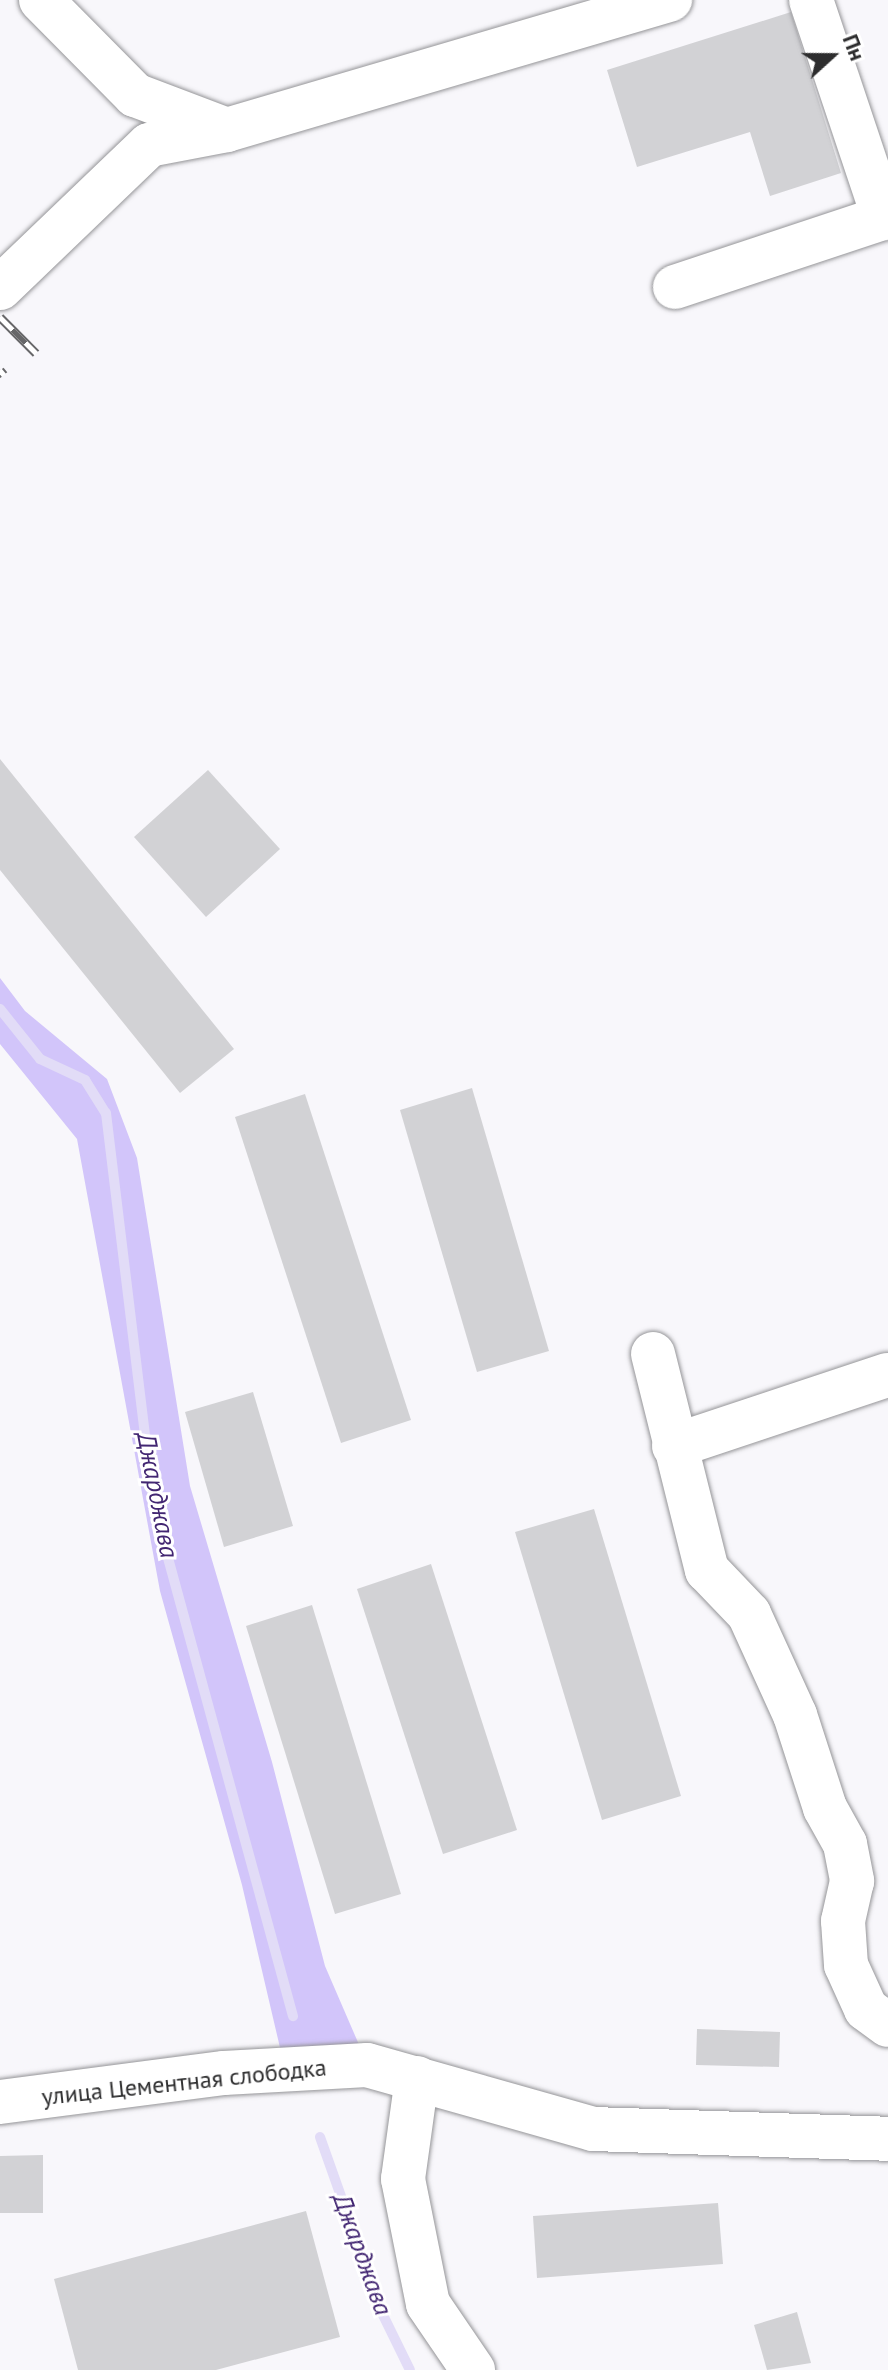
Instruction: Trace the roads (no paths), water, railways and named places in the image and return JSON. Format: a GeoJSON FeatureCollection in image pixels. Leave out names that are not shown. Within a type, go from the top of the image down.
{"type":"FeatureCollection","features":[{"type":"Feature","properties":{"kind":"street"},"geometry":{"type":"LineString","coordinates":[[41,0],[135,95],[227,130]]}},
{"type":"Feature","properties":{"kind":"street"},"geometry":{"type":"LineString","coordinates":[[0,288],[149,145],[227,130],[670,0]]}},
{"type":"Feature","properties":{"kind":"street"},"geometry":{"type":"LineString","coordinates":[[675,287],[886,217],[811,0]]}},
{"type":"Feature","properties":{"kind":"street"},"geometry":{"type":"LineString","coordinates":[[653,1354],[707,1570],[749,1614],[795,1715],[825,1808],[845,1844],[852,1881],[843,1921],[846,1965],[866,2009],[888,2025]]}},
{"type":"Feature","properties":{"kind":"street"},"geometry":{"type":"LineString","coordinates":[[674,1446],[888,1375]]}},
{"type":"Feature","properties":{"kind":"street","name":"улица Цементная слободка"},"geometry":{"type":"LineString","coordinates":[[0,2102],[267,2069],[367,2065],[593,2129],[888,2139]]}},
{"type":"Feature","properties":{"kind":"street"},"geometry":{"type":"LineString","coordinates":[[417,2078],[403,2179],[428,2304],[473,2370]]}},
{"type":"Feature","properties":{"kind":"waterway","name":"Джарджава"},"geometry":{"type":"LineString","coordinates":[[0,1009],[40,1059],[85,1080],[106,1113],[153,1503],[293,2016]]}},
{"type":"Feature","properties":{"kind":"waterway","name":"Джарджава"},"geometry":{"type":"LineString","coordinates":[[320,2137],[383,2315],[410,2370]]}},
{"type":"Feature","properties":{"kind":"railway"},"geometry":{"type":"LineString","coordinates":[[0,317],[36,353]]}},
{"type":"Feature","properties":{"kind":"railway"},"geometry":{"type":"LineString","coordinates":[[0,370],[4,375]]}}]}
